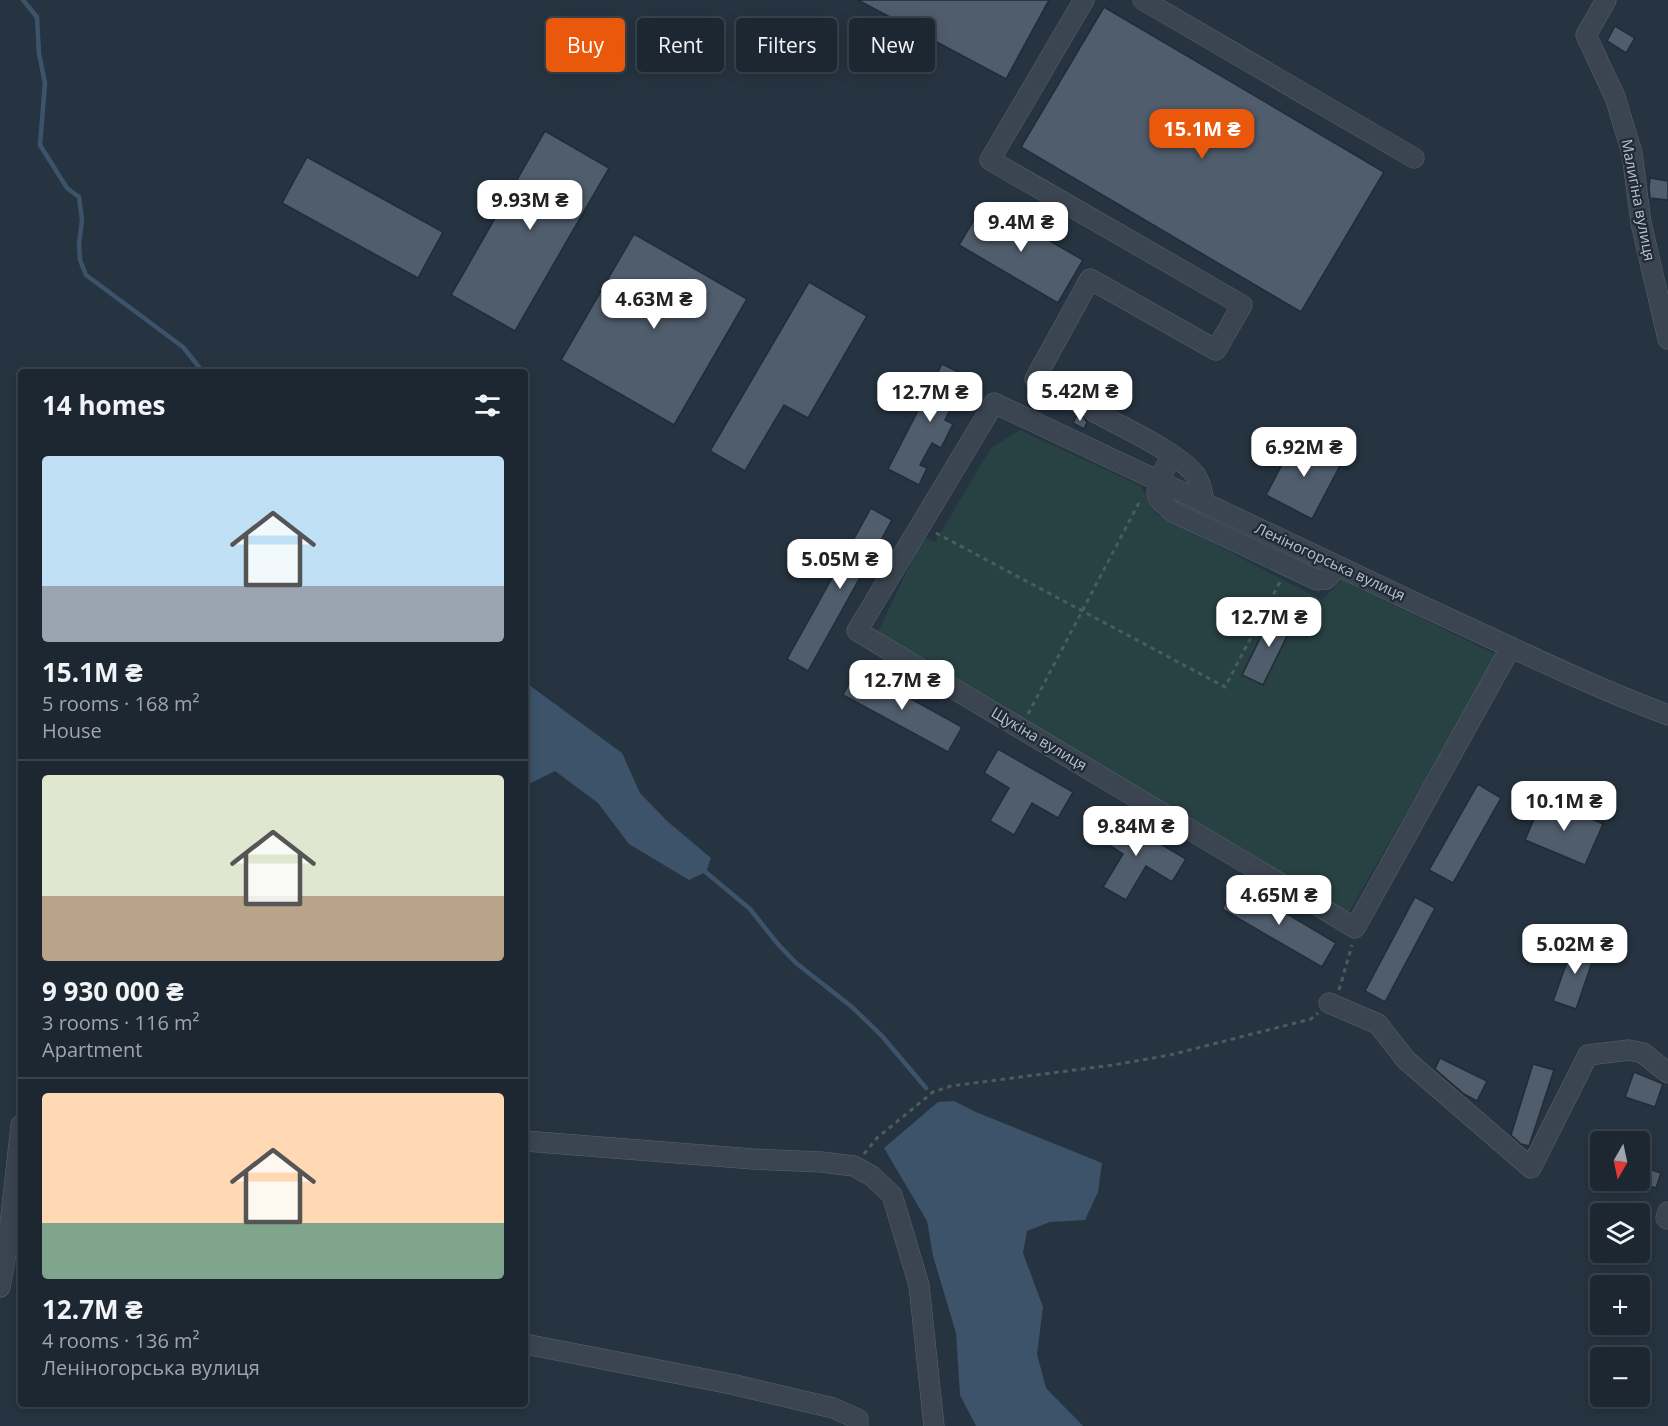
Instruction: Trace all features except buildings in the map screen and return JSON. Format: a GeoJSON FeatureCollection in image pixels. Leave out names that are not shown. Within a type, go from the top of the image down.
{"type":"FeatureCollection","features":[{"type":"Feature","properties":{"kind":"street"},"geometry":{"type":"LineString","coordinates":[[1084,0],[990,160],[1242,305],[1216,350],[1090,279],[1035,379],[1172,455],[1187,466],[1197,476],[1204,503]]}},
{"type":"Feature","properties":{"kind":"street"},"geometry":{"type":"LineString","coordinates":[[1143,0],[1414,158]]}},
{"type":"Feature","properties":{"kind":"street","name":"Малигіна вулиця"},"geometry":{"type":"LineString","coordinates":[[1606,0],[1586,35],[1616,97],[1632,153],[1641,223],[1668,339]]}},
{"type":"Feature","properties":{"kind":"street","name":"Леніногорська вулиця"},"geometry":{"type":"LineString","coordinates":[[994,404],[1511,647],[1609,692],[1668,715]]}},
{"type":"Feature","properties":{"kind":"street","name":"Щукіна вулиця"},"geometry":{"type":"LineString","coordinates":[[994,404],[857,631],[1355,928]]}},
{"type":"Feature","properties":{"kind":"street"},"geometry":{"type":"LineString","coordinates":[[1172,455],[1156,480],[1157,493],[1162,504],[1173,512],[1317,580],[1326,579],[1338,567]]}},
{"type":"Feature","properties":{"kind":"street"},"geometry":{"type":"LineString","coordinates":[[1355,928],[1511,647]]}},
{"type":"Feature","properties":{"kind":"street"},"geometry":{"type":"LineString","coordinates":[[1329,1003],[1378,1024],[1406,1060],[1532,1168],[1588,1055],[1629,1050],[1643,1053],[1668,1073]]}},
{"type":"Feature","properties":{"kind":"street"},"geometry":{"type":"LineString","coordinates":[[528,1141],[753,1160],[821,1162],[854,1166],[872,1176],[892,1195],[918,1285],[934,1426]]}},
{"type":"Feature","properties":{"kind":"street"},"geometry":{"type":"LineString","coordinates":[[0,1287],[14,1245],[18,1176]]}},
{"type":"Feature","properties":{"kind":"street"},"geometry":{"type":"LineString","coordinates":[[1668,1212],[1666,1218],[1668,1219]]}},
{"type":"Feature","properties":{"kind":"street"},"geometry":{"type":"LineString","coordinates":[[528,1345],[731,1384],[833,1408],[858,1419],[858,1426]]}},
{"type":"Feature","properties":{"kind":"path"},"geometry":{"type":"LineString","coordinates":[[1021,729],[1082,611],[1156,480]]}},
{"type":"Feature","properties":{"kind":"path"},"geometry":{"type":"LineString","coordinates":[[921,525],[1225,687],[1287,567]]}},
{"type":"Feature","properties":{"kind":"path"},"geometry":{"type":"LineString","coordinates":[[854,1166],[877,1138],[933,1092],[951,1086],[1113,1065],[1170,1055],[1311,1019],[1329,1003],[1340,989],[1355,928]]}},
{"type":"Feature","properties":{"kind":"green space"},"geometry":{"type":"Polygon","coordinates":[[[1020,430],[1141,486],[1156,514],[1322,600],[1342,580],[1497,655],[1348,914],[877,634],[923,537],[935,542],[991,448],[1020,430]]]}},
{"type":"Feature","properties":{"kind":"water"},"geometry":{"type":"Polygon","coordinates":[[[528,684],[622,753],[640,793],[667,821],[711,858],[706,872],[689,880],[629,844],[598,803],[555,771],[528,784],[528,684]]]}},
{"type":"Feature","properties":{"kind":"water"},"geometry":{"type":"Polygon","coordinates":[[[954,1101],[1102,1163],[1098,1192],[1085,1220],[1050,1222],[1027,1231],[1023,1253],[1043,1307],[1037,1354],[1046,1388],[1083,1426],[976,1426],[960,1395],[956,1333],[933,1256],[927,1221],[884,1148],[938,1102],[954,1101]]]}},
{"type":"Feature","properties":{"kind":"waterway"},"geometry":{"type":"LineString","coordinates":[[23,0],[37,17],[39,54],[45,83],[40,145],[67,188],[79,197],[82,220],[80,260],[86,275],[183,347],[201,369]]}},
{"type":"Feature","properties":{"kind":"waterway"},"geometry":{"type":"LineString","coordinates":[[702,869],[750,909],[796,963],[852,1007],[882,1036],[926,1088]]}}]}
